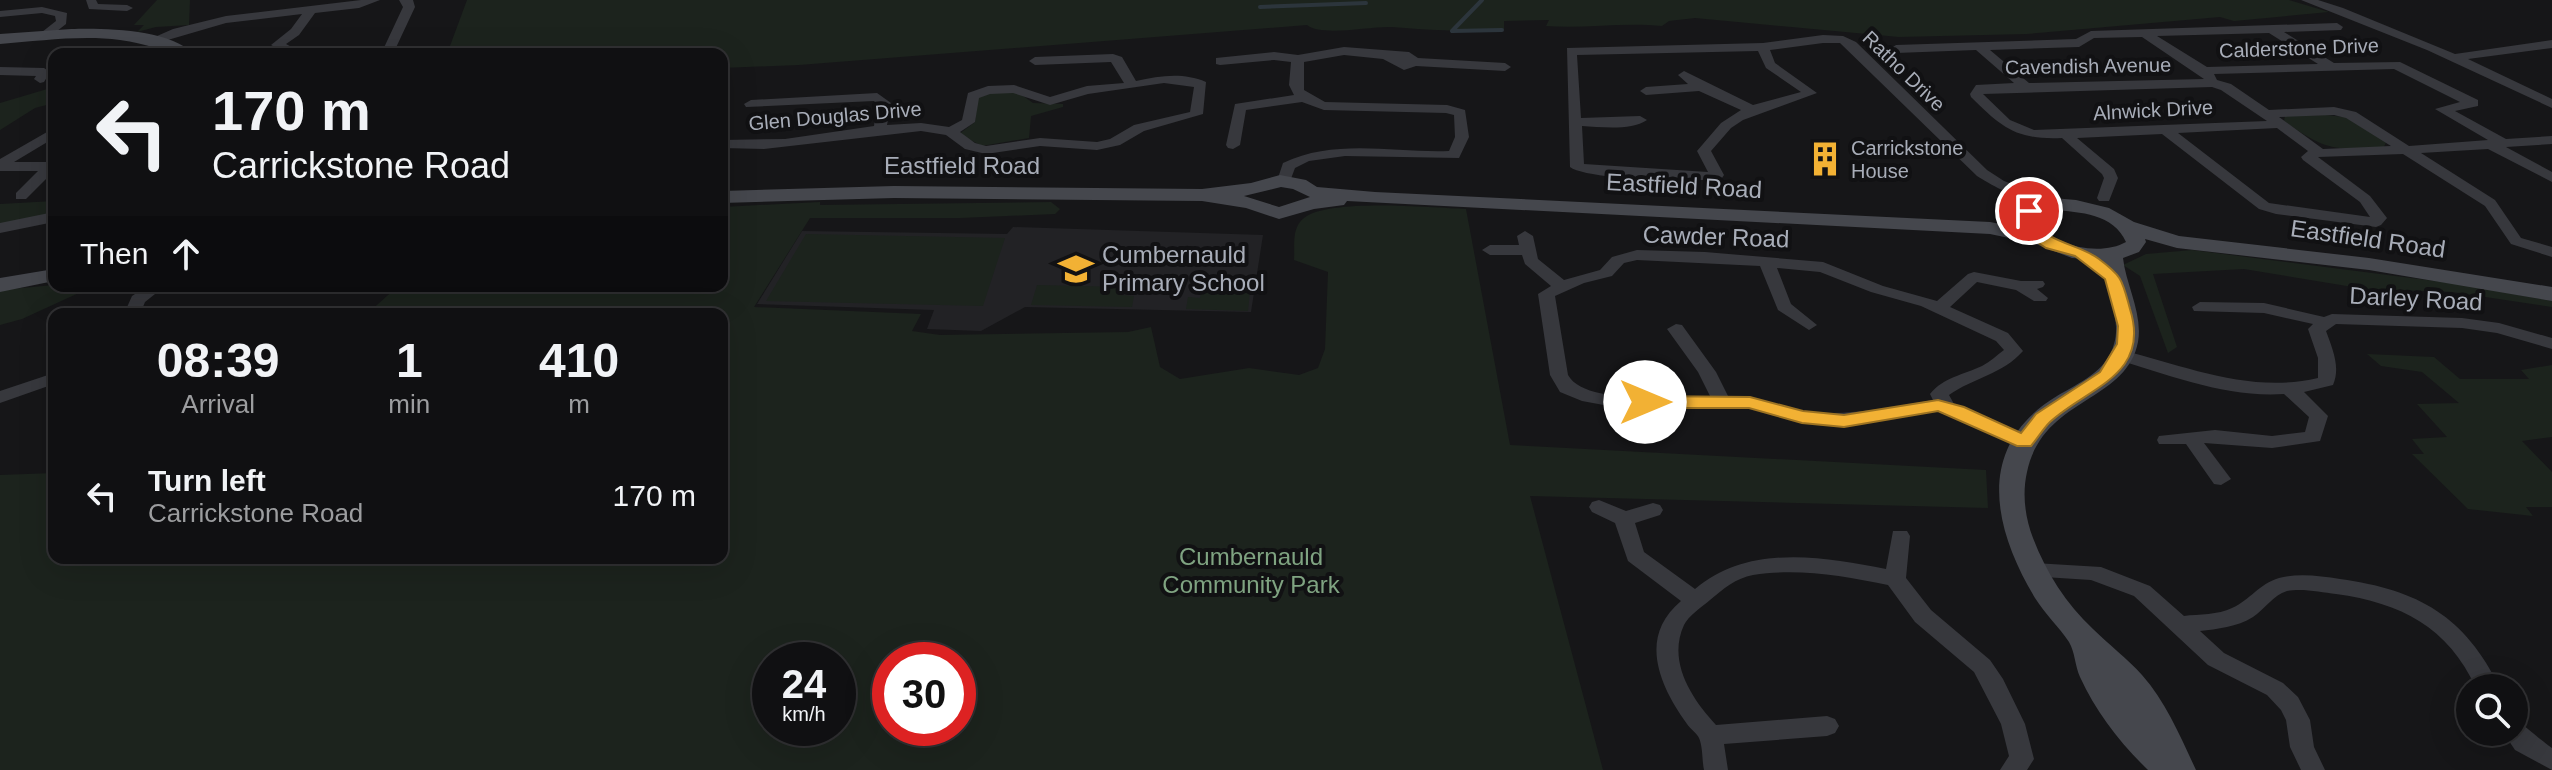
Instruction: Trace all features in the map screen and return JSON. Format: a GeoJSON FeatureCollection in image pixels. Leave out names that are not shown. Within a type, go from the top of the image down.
{"type":"FeatureCollection","features":[{"type":"Feature","properties":{"kind":"street"},"geometry":{"type":"LineString","coordinates":[[250,0],[250,15]]}},
{"type":"Feature","properties":{"kind":"street"},"geometry":{"type":"LineString","coordinates":[[154,40],[250,15],[310,12],[374,0]]}},
{"type":"Feature","properties":{"kind":"street"},"geometry":{"type":"LineString","coordinates":[[390,48],[408,11],[410,3],[405,0]]}},
{"type":"Feature","properties":{"kind":"street"},"geometry":{"type":"LineString","coordinates":[[2307,0],[2456,57],[2552,104]]}},
{"type":"Feature","properties":{"kind":"street"},"geometry":{"type":"LineString","coordinates":[[43,36],[79,6]]}},
{"type":"Feature","properties":{"kind":"street"},"geometry":{"type":"LineString","coordinates":[[0,14],[79,6],[127,8]]}},
{"type":"Feature","properties":{"kind":"street"},"geometry":{"type":"LineString","coordinates":[[284,48],[277,45],[295,32],[310,12]]}},
{"type":"Feature","properties":{"kind":"street"},"geometry":{"type":"LineString","coordinates":[[1896,49],[2079,43],[2091,35],[2337,27]]}},
{"type":"Feature","properties":{"kind":"street"},"geometry":{"type":"LineString","coordinates":[[2271,29],[2330,66]]}},
{"type":"Feature","properties":{"kind":"street"},"geometry":{"type":"LineString","coordinates":[[2144,33],[2320,153]]}},
{"type":"Feature","properties":{"kind":"street"},"geometry":{"type":"LineString","coordinates":[[0,39],[93,34],[154,40],[172,48]]}},
{"type":"Feature","properties":{"kind":"street","name":"Ratho Drive"},"geometry":{"type":"LineString","coordinates":[[1763,47],[1770,65],[1811,93],[1750,109],[1711,140],[1704,151],[1717,175],[1704,177],[1595,171],[1577,167],[1571,51],[1763,47],[1823,39],[1843,40],[1970,164],[1999,184],[2027,215]]}},
{"type":"Feature","properties":{"kind":"street"},"geometry":{"type":"LineString","coordinates":[[2456,57],[2552,44]]}},
{"type":"Feature","properties":{"kind":"street"},"geometry":{"type":"LineString","coordinates":[[1979,46],[2027,88]]}},
{"type":"Feature","properties":{"kind":"street"},"geometry":{"type":"LineString","coordinates":[[1220,61],[1274,56],[1298,59],[1344,51],[1392,56],[1389,59],[1396,65],[1415,62],[1480,63],[1505,67]]}},
{"type":"Feature","properties":{"kind":"street"},"geometry":{"type":"LineString","coordinates":[[1035,61],[1113,58],[1118,60],[1122,72],[1132,84]]}},
{"type":"Feature","properties":{"kind":"street"},"geometry":{"type":"LineString","coordinates":[[1298,59],[1294,84],[1303,98]]}},
{"type":"Feature","properties":{"kind":"street","name":"Calderstone Drive"},"geometry":{"type":"LineString","coordinates":[[2209,77],[2390,64],[2407,68],[2473,103],[2442,109],[2498,144]]}},
{"type":"Feature","properties":{"kind":"street"},"geometry":{"type":"LineString","coordinates":[[0,71],[44,72],[40,79]]}},
{"type":"Feature","properties":{"kind":"street"},"geometry":{"type":"LineString","coordinates":[[1684,75],[1701,87],[1750,109]]}},
{"type":"Feature","properties":{"kind":"street","name":"Cavendish Avenue"},"geometry":{"type":"LineString","coordinates":[[2065,134],[2035,136],[2009,127],[1976,94],[1981,88],[2209,77]]}},
{"type":"Feature","properties":{"kind":"street","name":"Glen Douglas Drive"},"geometry":{"type":"LineString","coordinates":[[728,144],[936,127],[951,132],[970,146],[986,150],[1040,142],[1097,146],[1115,142],[1139,128],[1196,114],[1201,85],[1190,80],[1164,79],[1087,90],[1050,101],[1014,89],[988,90],[973,96],[968,122],[951,132]]}},
{"type":"Feature","properties":{"kind":"street"},"geometry":{"type":"LineString","coordinates":[[1646,91],[1701,87]]}},
{"type":"Feature","properties":{"kind":"street"},"geometry":{"type":"LineString","coordinates":[[751,104],[877,97],[884,103],[880,130]]}},
{"type":"Feature","properties":{"kind":"street"},"geometry":{"type":"LineString","coordinates":[[1233,145],[1240,107],[1303,98],[1324,106],[1447,109],[1460,113],[1462,137],[1454,155],[1324,152],[1302,157],[1288,166],[1284,181]]}},
{"type":"Feature","properties":{"kind":"street"},"geometry":{"type":"LineString","coordinates":[[2266,114],[2342,112],[2490,203],[2516,241],[2552,252]]}},
{"type":"Feature","properties":{"kind":"street"},"geometry":{"type":"LineString","coordinates":[[1574,122],[1640,120]]}},
{"type":"Feature","properties":{"kind":"street","name":"Alnwick Drive"},"geometry":{"type":"LineString","coordinates":[[2065,134],[2281,124]]}},
{"type":"Feature","properties":{"kind":"street"},"geometry":{"type":"LineString","coordinates":[[2163,128],[2264,206],[2292,213],[2376,222],[2379,218],[2365,199],[2308,157],[2320,153],[2552,140]]}},
{"type":"Feature","properties":{"kind":"street","name":"Alnwick Drive"},"geometry":{"type":"LineString","coordinates":[[2065,134],[2109,172],[2111,178],[2104,198]]}},
{"type":"Feature","properties":{"kind":"street"},"geometry":{"type":"LineString","coordinates":[[0,166],[48,136]]}},
{"type":"Feature","properties":{"kind":"street"},"geometry":{"type":"LineString","coordinates":[[2498,144],[2552,178]]}},
{"type":"Feature","properties":{"kind":"street"},"geometry":{"type":"LineString","coordinates":[[0,166],[48,166]]}},
{"type":"Feature","properties":{"kind":"street"},"geometry":{"type":"LineString","coordinates":[[21,196],[48,169]]}},
{"type":"Feature","properties":{"kind":"street","name":"Eastfield Road"},"geometry":{"type":"LineString","coordinates":[[728,197],[894,192],[1251,196],[1272,181],[1284,181],[1299,184],[1312,198]]}},
{"type":"Feature","properties":{"kind":"street","name":"Ratho Drive"},"geometry":{"type":"LineString","coordinates":[[1999,184],[2053,204]]}},
{"type":"Feature","properties":{"kind":"street","name":"Eastfield Road"},"geometry":{"type":"LineString","coordinates":[[1251,196],[1264,210],[1279,213],[1289,212],[1312,198],[1375,198],[1990,228],[2041,238],[2080,253],[2119,260],[2177,242]]}},
{"type":"Feature","properties":{"kind":"street"},"geometry":{"type":"LineString","coordinates":[[2081,207],[2104,198],[2136,242],[2119,260],[2127,326],[2126,344],[2107,376],[2043,418],[2024,442],[2012,476],[2012,513],[2018,536],[2034,571],[2082,638],[2092,670],[2113,706],[2138,739],[2170,770]]}},
{"type":"Feature","properties":{"kind":"street","name":"Eastfield Road"},"geometry":{"type":"LineString","coordinates":[[1990,228],[2053,204],[2081,207],[2177,242],[2369,264],[2552,294]]}},
{"type":"Feature","properties":{"kind":"street"},"geometry":{"type":"LineString","coordinates":[[2027,215],[2027,225],[2041,238]]}},
{"type":"Feature","properties":{"kind":"street"},"geometry":{"type":"LineString","coordinates":[[0,228],[48,218]]}},
{"type":"Feature","properties":{"kind":"street"},"geometry":{"type":"LineString","coordinates":[[1490,250],[1527,243],[1531,261],[1562,287],[1546,294],[1559,375],[1566,388],[1588,397],[1620,402],[1750,402],[1802,417],[1844,421],[1938,405],[2024,442]]}},
{"type":"Feature","properties":{"kind":"street","name":"Cawder Road"},"geometry":{"type":"LineString","coordinates":[[1562,287],[1606,273],[1618,260],[1637,255],[1823,267],[1877,289],[1940,307],[2002,337],[2014,351],[1990,369],[1947,386],[1939,394],[1947,408]]}},
{"type":"Feature","properties":{"kind":"street"},"geometry":{"type":"LineString","coordinates":[[1767,263],[1784,306],[1809,325]]}},
{"type":"Feature","properties":{"kind":"street"},"geometry":{"type":"LineString","coordinates":[[0,285],[48,277]]}},
{"type":"Feature","properties":{"kind":"street"},"geometry":{"type":"LineString","coordinates":[[1940,307],[1974,277],[2033,289]]}},
{"type":"Feature","properties":{"kind":"street","name":"Darley Road"},"geometry":{"type":"LineString","coordinates":[[2200,307],[2255,305],[2295,311],[2325,323]]}},
{"type":"Feature","properties":{"kind":"street","name":"Darley Road"},"geometry":{"type":"LineString","coordinates":[[2121,355],[2241,386],[2290,389],[2327,381],[2327,358],[2317,329],[2332,319],[2462,323],[2499,328],[2552,344]]}},
{"type":"Feature","properties":{"kind":"street"},"geometry":{"type":"LineString","coordinates":[[1676,329],[1707,372],[1722,402]]}},
{"type":"Feature","properties":{"kind":"street"},"geometry":{"type":"LineString","coordinates":[[0,397],[48,380]]}},
{"type":"Feature","properties":{"kind":"street"},"geometry":{"type":"LineString","coordinates":[[2166,440],[2215,436],[2272,442],[2313,437],[2319,416],[2290,389]]}},
{"type":"Feature","properties":{"kind":"street"},"geometry":{"type":"LineString","coordinates":[[2191,438],[2221,479]]}},
{"type":"Feature","properties":{"kind":"street"},"geometry":{"type":"LineString","coordinates":[[1599,507],[1624,519],[1653,510]]}},
{"type":"Feature","properties":{"kind":"street"},"geometry":{"type":"LineString","coordinates":[[1624,519],[1635,556],[1695,600]]}},
{"type":"Feature","properties":{"kind":"street"},"geometry":{"type":"LineString","coordinates":[[1895,579],[1900,536]]}},
{"type":"Feature","properties":{"kind":"street"},"geometry":{"type":"LineString","coordinates":[[1716,770],[1711,735],[1696,719],[1673,682],[1666,651],[1674,619],[1721,579],[1748,568],[1828,565],[1895,579],[1923,616],[1982,666],[1995,685],[2013,724],[2022,759],[2012,770]]}},
{"type":"Feature","properties":{"kind":"street"},"geometry":{"type":"LineString","coordinates":[[2034,571],[2093,572],[2142,591],[2216,659],[2275,689],[2290,704],[2298,720],[2302,747],[2313,770]]}},
{"type":"Feature","properties":{"kind":"street"},"geometry":{"type":"LineString","coordinates":[[2180,625],[2238,616],[2274,588],[2304,582],[2376,592],[2416,605],[2458,639],[2483,674]]}},
{"type":"Feature","properties":{"kind":"street"},"geometry":{"type":"LineString","coordinates":[[2082,638],[2111,662],[2148,706],[2180,770]]}},
{"type":"Feature","properties":{"kind":"street"},"geometry":{"type":"LineString","coordinates":[[1711,735],[1827,726]]}},
{"type":"Feature","properties":{"kind":"street"},"geometry":{"type":"LineString","coordinates":[[2528,745],[2552,760]]}},
{"type":"Feature","properties":{"kind":"shaded area"},"geometry":{"type":"Polygon","coordinates":[[[1013,227],[1263,235],[1251,312],[1025,307],[981,331],[927,329],[934,310],[757,304],[802,231],[1007,234],[1013,227]]]}},
{"type":"Feature","properties":{"kind":"green space"},"geometry":{"type":"Polygon","coordinates":[[[157,0],[190,0],[189,25],[156,27],[137,32],[144,25],[134,25],[157,0]]]}},
{"type":"Feature","properties":{"kind":"green space"},"geometry":{"type":"Polygon","coordinates":[[[467,0],[2289,0],[2329,12],[2234,21],[2220,17],[2027,34],[1899,37],[1695,18],[1669,21],[1662,26],[1560,27],[1546,26],[1549,20],[1504,21],[1504,29],[1497,32],[1392,27],[1324,30],[1307,25],[799,65],[728,68],[728,48],[449,48],[467,0]]]}},
{"type":"Feature","properties":{"kind":"green space"},"geometry":{"type":"Polygon","coordinates":[[[48,89],[48,105],[35,108],[0,130],[0,103],[48,89]]]}},
{"type":"Feature","properties":{"kind":"green space"},"geometry":{"type":"Polygon","coordinates":[[[985,93],[1019,93],[1033,103],[1063,104],[1063,107],[1031,116],[1029,138],[982,146],[959,134],[975,122],[978,96],[985,93]]]}},
{"type":"Feature","properties":{"kind":"green space"},"geometry":{"type":"Polygon","coordinates":[[[2285,116],[2345,117],[2386,142],[2384,147],[2331,146],[2284,121],[2285,116]]]}},
{"type":"Feature","properties":{"kind":"green space"},"geometry":{"type":"Polygon","coordinates":[[[48,201],[48,214],[0,225],[0,204],[48,201]]]}},
{"type":"Feature","properties":{"kind":"green space","name":"Cumbernauld Community Park"},"geometry":{"type":"Polygon","coordinates":[[[820,202],[820,205],[1051,202],[1060,209],[1055,214],[960,218],[810,218],[754,307],[921,314],[912,331],[940,335],[1128,332],[1151,327],[1160,367],[1180,379],[1249,368],[1299,375],[1318,368],[1325,349],[1328,272],[1294,260],[1295,232],[1304,218],[1317,212],[1357,206],[1466,209],[1510,445],[1986,470],[1988,508],[1530,496],[1603,770],[0,770],[0,475],[48,473],[48,564],[728,564],[728,308],[374,308],[391,292],[728,292],[728,207],[820,202]]]}},
{"type":"Feature","properties":{"kind":"green space"},"geometry":{"type":"Polygon","coordinates":[[[806,234],[1005,238],[983,306],[766,301],[806,234]]]}},
{"type":"Feature","properties":{"kind":"green space"},"geometry":{"type":"Polygon","coordinates":[[[2192,250],[2466,285],[2552,301],[2552,307],[2452,292],[2365,289],[2244,269],[2153,274],[2177,347],[2168,353],[2140,276],[2123,265],[2146,254],[2192,250]]]}},
{"type":"Feature","properties":{"kind":"green space"},"geometry":{"type":"Polygon","coordinates":[[[1238,281],[1251,281],[1248,311],[1186,309],[1188,297],[1200,298],[1202,289],[1236,290],[1238,281]]]}},
{"type":"Feature","properties":{"kind":"green space"},"geometry":{"type":"Polygon","coordinates":[[[1037,285],[1123,287],[1121,295],[1134,296],[1132,307],[1031,305],[1037,285]]]}},
{"type":"Feature","properties":{"kind":"green space"},"geometry":{"type":"Polygon","coordinates":[[[48,286],[48,292],[81,292],[22,319],[0,325],[0,290],[48,286]]]}},
{"type":"Feature","properties":{"kind":"green space"},"geometry":{"type":"Polygon","coordinates":[[[2367,354],[2434,357],[2460,379],[2529,379],[2521,370],[2552,365],[2552,437],[2522,441],[2552,472],[2552,507],[2526,507],[2533,516],[2468,509],[2412,454],[2424,454],[2412,439],[2447,437],[2417,404],[2459,403],[2422,372],[2381,366],[2367,354]]]}},
{"type":"Feature","properties":{"kind":"waterway"},"geometry":{"type":"LineString","coordinates":[[1482,0],[1452,31],[1502,30]]}},
{"type":"Feature","properties":{"kind":"waterway"},"geometry":{"type":"LineString","coordinates":[[1260,7],[1366,3]]}},
{"type":"Feature","properties":{"kind":"place","name":"Carrickstone House"},"geometry":{"type":"Point","coordinates":[1825,159]}},
{"type":"Feature","properties":{"kind":"place","name":"Cumbernauld Primary School"},"geometry":{"type":"Point","coordinates":[1076,269]}},
{"type":"Feature","properties":{"kind":"route"},"geometry":{"type":"LineString","coordinates":[[1645,402],[1750,402],[1802,417],[1844,421],[1938,405],[2024,442],[2043,418],[2107,376],[2126,344],[2127,326],[2113,277],[2080,253],[2052,244],[2032,231],[2025,218],[2029,211]]}}]}
